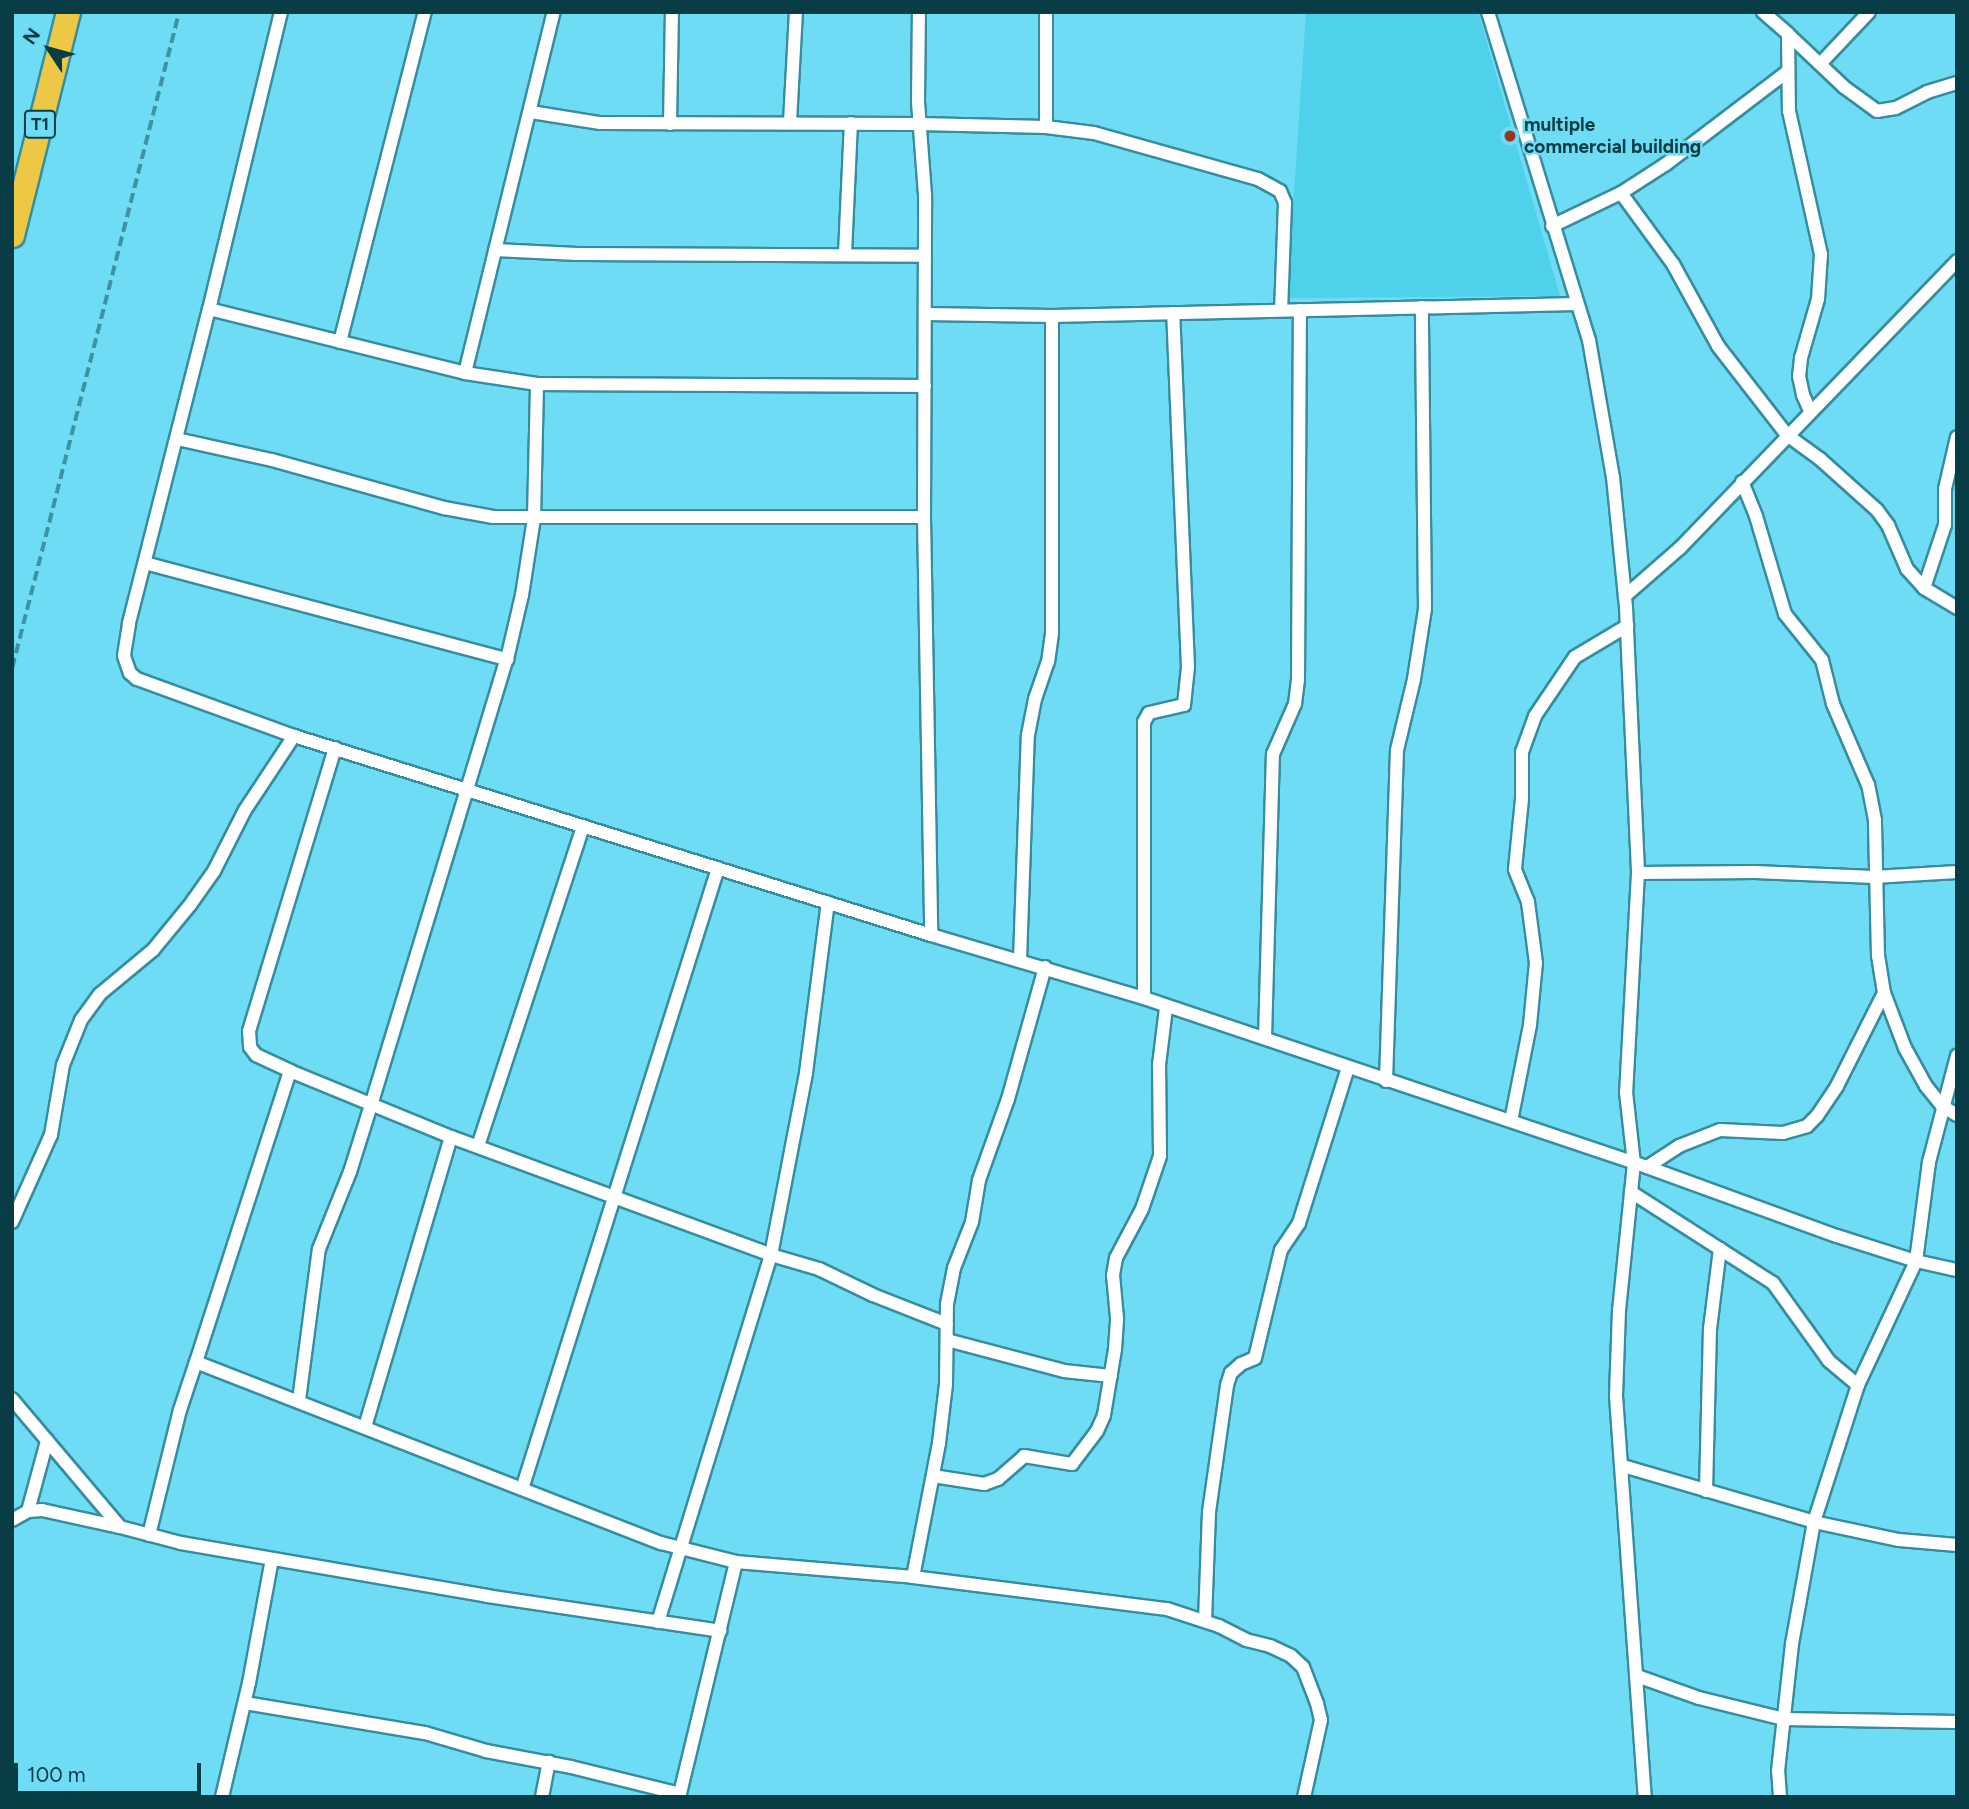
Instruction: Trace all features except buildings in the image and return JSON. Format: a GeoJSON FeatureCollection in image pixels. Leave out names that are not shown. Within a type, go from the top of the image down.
{"type":"FeatureCollection","features":[{"type":"Feature","properties":{"kind":"highway","name":"T1"},"geometry":{"type":"LineString","coordinates":[[12,235],[68,12]]}},
{"type":"Feature","properties":{"kind":"street"},"geometry":{"type":"LineString","coordinates":[[281,12],[125,643],[124,656],[130,673],[145,684],[295,736],[931,935],[1144,998],[1166,1008],[1265,1038],[1916,1261],[1957,1270]]}},
{"type":"Feature","properties":{"kind":"street"},"geometry":{"type":"LineString","coordinates":[[340,342],[425,12]]}},
{"type":"Feature","properties":{"kind":"street"},"geometry":{"type":"LineString","coordinates":[[465,373],[554,12]]}},
{"type":"Feature","properties":{"kind":"street"},"geometry":{"type":"LineString","coordinates":[[670,124],[672,12]]}},
{"type":"Feature","properties":{"kind":"street"},"geometry":{"type":"LineString","coordinates":[[790,122],[796,12]]}},
{"type":"Feature","properties":{"kind":"street"},"geometry":{"type":"LineString","coordinates":[[919,12],[919,124],[925,195],[924,517],[931,935]]}},
{"type":"Feature","properties":{"kind":"street"},"geometry":{"type":"LineString","coordinates":[[1046,12],[1046,127]]}},
{"type":"Feature","properties":{"kind":"street"},"geometry":{"type":"LineString","coordinates":[[1488,12],[1599,383],[1625,596],[1638,873],[1627,1027],[1626,1092],[1634,1163],[1619,1310],[1616,1396],[1646,1797]]}},
{"type":"Feature","properties":{"kind":"street"},"geometry":{"type":"LineString","coordinates":[[1763,12],[1869,109],[1877,111],[1896,108],[1927,92],[1957,83]]}},
{"type":"Feature","properties":{"kind":"street"},"geometry":{"type":"LineString","coordinates":[[1820,64],[1869,12]]}},
{"type":"Feature","properties":{"kind":"street"},"geometry":{"type":"LineString","coordinates":[[1788,34],[1789,111],[1822,254],[1818,299],[1800,367],[1803,395],[1811,411]]}},
{"type":"Feature","properties":{"kind":"street"},"geometry":{"type":"LineString","coordinates":[[1552,226],[1621,192],[1666,164],[1788,71]]}},
{"type":"Feature","properties":{"kind":"street"},"geometry":{"type":"LineString","coordinates":[[531,112],[600,123],[919,124],[1046,127],[1094,133],[1258,179],[1277,188],[1285,203],[1281,310]]}},
{"type":"Feature","properties":{"kind":"street"},"geometry":{"type":"LineString","coordinates":[[845,254],[851,123]]}},
{"type":"Feature","properties":{"kind":"street"},"geometry":{"type":"LineString","coordinates":[[1621,192],[1673,264],[1718,346],[1787,435],[1820,459],[1877,510],[1888,525],[1907,569],[1924,588],[1957,608]]}},
{"type":"Feature","properties":{"kind":"street"},"geometry":{"type":"LineString","coordinates":[[495,250],[680,255],[925,256]]}},
{"type":"Feature","properties":{"kind":"street"},"geometry":{"type":"LineString","coordinates":[[1625,596],[1680,548],[1957,261]]}},
{"type":"Feature","properties":{"kind":"street"},"geometry":{"type":"LineString","coordinates":[[926,314],[1052,316],[1577,304]]}},
{"type":"Feature","properties":{"kind":"street"},"geometry":{"type":"LineString","coordinates":[[1386,1081],[1397,750],[1414,679],[1425,609],[1422,307]]}},
{"type":"Feature","properties":{"kind":"street"},"geometry":{"type":"LineString","coordinates":[[209,309],[465,373],[537,384],[925,386]]}},
{"type":"Feature","properties":{"kind":"street"},"geometry":{"type":"LineString","coordinates":[[1265,1038],[1273,754],[1295,704],[1298,680],[1300,310]]}},
{"type":"Feature","properties":{"kind":"street"},"geometry":{"type":"LineString","coordinates":[[1144,998],[1144,722],[1149,713],[1184,705],[1188,667],[1173,313]]}},
{"type":"Feature","properties":{"kind":"street"},"geometry":{"type":"LineString","coordinates":[[1020,960],[1028,735],[1035,699],[1048,662],[1052,632],[1052,316]]}},
{"type":"Feature","properties":{"kind":"street"},"geometry":{"type":"LineString","coordinates":[[299,1400],[315,1265],[372,1102],[507,659],[524,585],[534,518],[537,384]]}},
{"type":"Feature","properties":{"kind":"street"},"geometry":{"type":"LineString","coordinates":[[1924,588],[1951,505],[1945,489],[1957,437]]}},
{"type":"Feature","properties":{"kind":"street"},"geometry":{"type":"LineString","coordinates":[[177,439],[272,460],[465,513],[534,518],[924,517]]}},
{"type":"Feature","properties":{"kind":"street"},"geometry":{"type":"LineString","coordinates":[[1742,482],[1756,516],[1785,614],[1822,660],[1833,704],[1868,785],[1875,820],[1874,877],[1878,956],[1884,993],[1905,1048],[1942,1106],[1957,1115]]}},
{"type":"Feature","properties":{"kind":"street"},"geometry":{"type":"LineString","coordinates":[[145,563],[507,659]]}},
{"type":"Feature","properties":{"kind":"street"},"geometry":{"type":"LineString","coordinates":[[1511,1121],[1530,1025],[1536,962],[1528,902],[1515,869],[1522,799],[1522,752],[1535,716],[1574,657],[1627,626]]}},
{"type":"Feature","properties":{"kind":"street"},"geometry":{"type":"LineString","coordinates":[[12,1222],[51,1135],[63,1065],[81,1020],[100,994],[153,950],[190,905],[214,872],[241,817],[295,736]]}},
{"type":"Feature","properties":{"kind":"street"},"geometry":{"type":"LineString","coordinates":[[335,748],[249,1031],[250,1047],[256,1055],[451,1137],[771,1255],[819,1269],[947,1324]]}},
{"type":"Feature","properties":{"kind":"street"},"geometry":{"type":"LineString","coordinates":[[478,1146],[583,826]]}},
{"type":"Feature","properties":{"kind":"street"},"geometry":{"type":"LineString","coordinates":[[522,1489],[718,868]]}},
{"type":"Feature","properties":{"kind":"street"},"geometry":{"type":"LineString","coordinates":[[1638,873],[1755,872],[1874,877],[1957,872]]}},
{"type":"Feature","properties":{"kind":"street"},"geometry":{"type":"LineString","coordinates":[[658,1622],[771,1255],[806,1073],[828,902]]}},
{"type":"Feature","properties":{"kind":"street"},"geometry":{"type":"LineString","coordinates":[[913,1577],[933,1476],[946,1384],[947,1324],[954,1268],[972,1222],[979,1180],[1008,1099],[1045,967]]}},
{"type":"Feature","properties":{"kind":"street"},"geometry":{"type":"LineString","coordinates":[[1647,1167],[1679,1146],[1720,1130],[1783,1133],[1807,1126],[1837,1086],[1884,993]]}},
{"type":"Feature","properties":{"kind":"street"},"geometry":{"type":"LineString","coordinates":[[933,1476],[984,1484],[998,1479],[1024,1457],[1072,1464],[1097,1431],[1104,1415],[1111,1376],[1117,1318],[1115,1266],[1142,1209],[1160,1156],[1159,1065],[1166,1008]]}},
{"type":"Feature","properties":{"kind":"street"},"geometry":{"type":"LineString","coordinates":[[1780,1797],[1778,1771],[1792,1644],[1814,1522],[1858,1385],[1916,1261],[1929,1161],[1957,1056]]}},
{"type":"Feature","properties":{"kind":"street"},"geometry":{"type":"LineString","coordinates":[[1205,1621],[1209,1512],[1227,1385],[1231,1373],[1241,1364],[1255,1358],[1281,1251],[1299,1223],[1348,1068]]}},
{"type":"Feature","properties":{"kind":"street"},"geometry":{"type":"LineString","coordinates":[[149,1535],[180,1409],[290,1071]]}},
{"type":"Feature","properties":{"kind":"street"},"geometry":{"type":"LineString","coordinates":[[365,1427],[451,1137]]}},
{"type":"Feature","properties":{"kind":"street"},"geometry":{"type":"LineString","coordinates":[[1631,1192],[1663,1216],[1773,1283],[1829,1362],[1858,1385]]}},
{"type":"Feature","properties":{"kind":"street"},"geometry":{"type":"LineString","coordinates":[[1706,1491],[1710,1329],[1720,1249]]}},
{"type":"Feature","properties":{"kind":"street"},"geometry":{"type":"LineString","coordinates":[[947,1340],[1064,1371],[1111,1376]]}},
{"type":"Feature","properties":{"kind":"street"},"geometry":{"type":"LineString","coordinates":[[196,1362],[682,1550],[736,1562],[913,1577],[1167,1609],[1205,1621],[1246,1640],[1270,1646],[1291,1656],[1303,1667],[1321,1720],[1304,1797]]}},
{"type":"Feature","properties":{"kind":"street"},"geometry":{"type":"LineString","coordinates":[[12,1399],[120,1527]]}},
{"type":"Feature","properties":{"kind":"street"},"geometry":{"type":"LineString","coordinates":[[28,1511],[47,1441]]}},
{"type":"Feature","properties":{"kind":"street"},"geometry":{"type":"LineString","coordinates":[[1623,1466],[1814,1522],[1899,1540],[1957,1545]]}},
{"type":"Feature","properties":{"kind":"street"},"geometry":{"type":"LineString","coordinates":[[12,1520],[28,1511],[45,1510],[149,1535],[272,1559],[486,1597],[720,1631]]}},
{"type":"Feature","properties":{"kind":"street"},"geometry":{"type":"LineString","coordinates":[[222,1797],[244,1703],[272,1559]]}},
{"type":"Feature","properties":{"kind":"street"},"geometry":{"type":"LineString","coordinates":[[244,1703],[425,1733],[486,1751],[549,1762],[680,1795],[736,1562]]}},
{"type":"Feature","properties":{"kind":"street"},"geometry":{"type":"LineString","coordinates":[[1637,1676],[1699,1698],[1784,1719],[1957,1722]]}},
{"type":"Feature","properties":{"kind":"street"},"geometry":{"type":"LineString","coordinates":[[542,1797],[549,1762]]}},
{"type":"Feature","properties":{"kind":"shaded area"},"geometry":{"type":"Polygon","coordinates":[[[1306,12],[1478,12],[1560,296],[1287,298],[1306,12]]]}},
{"type":"Feature","properties":{"kind":"railway"},"geometry":{"type":"LineString","coordinates":[[12,668],[179,12]]}},
{"type":"Feature","properties":{"kind":"place","name":"multiple commercial building"},"geometry":{"type":"Point","coordinates":[1510,136]}}]}
